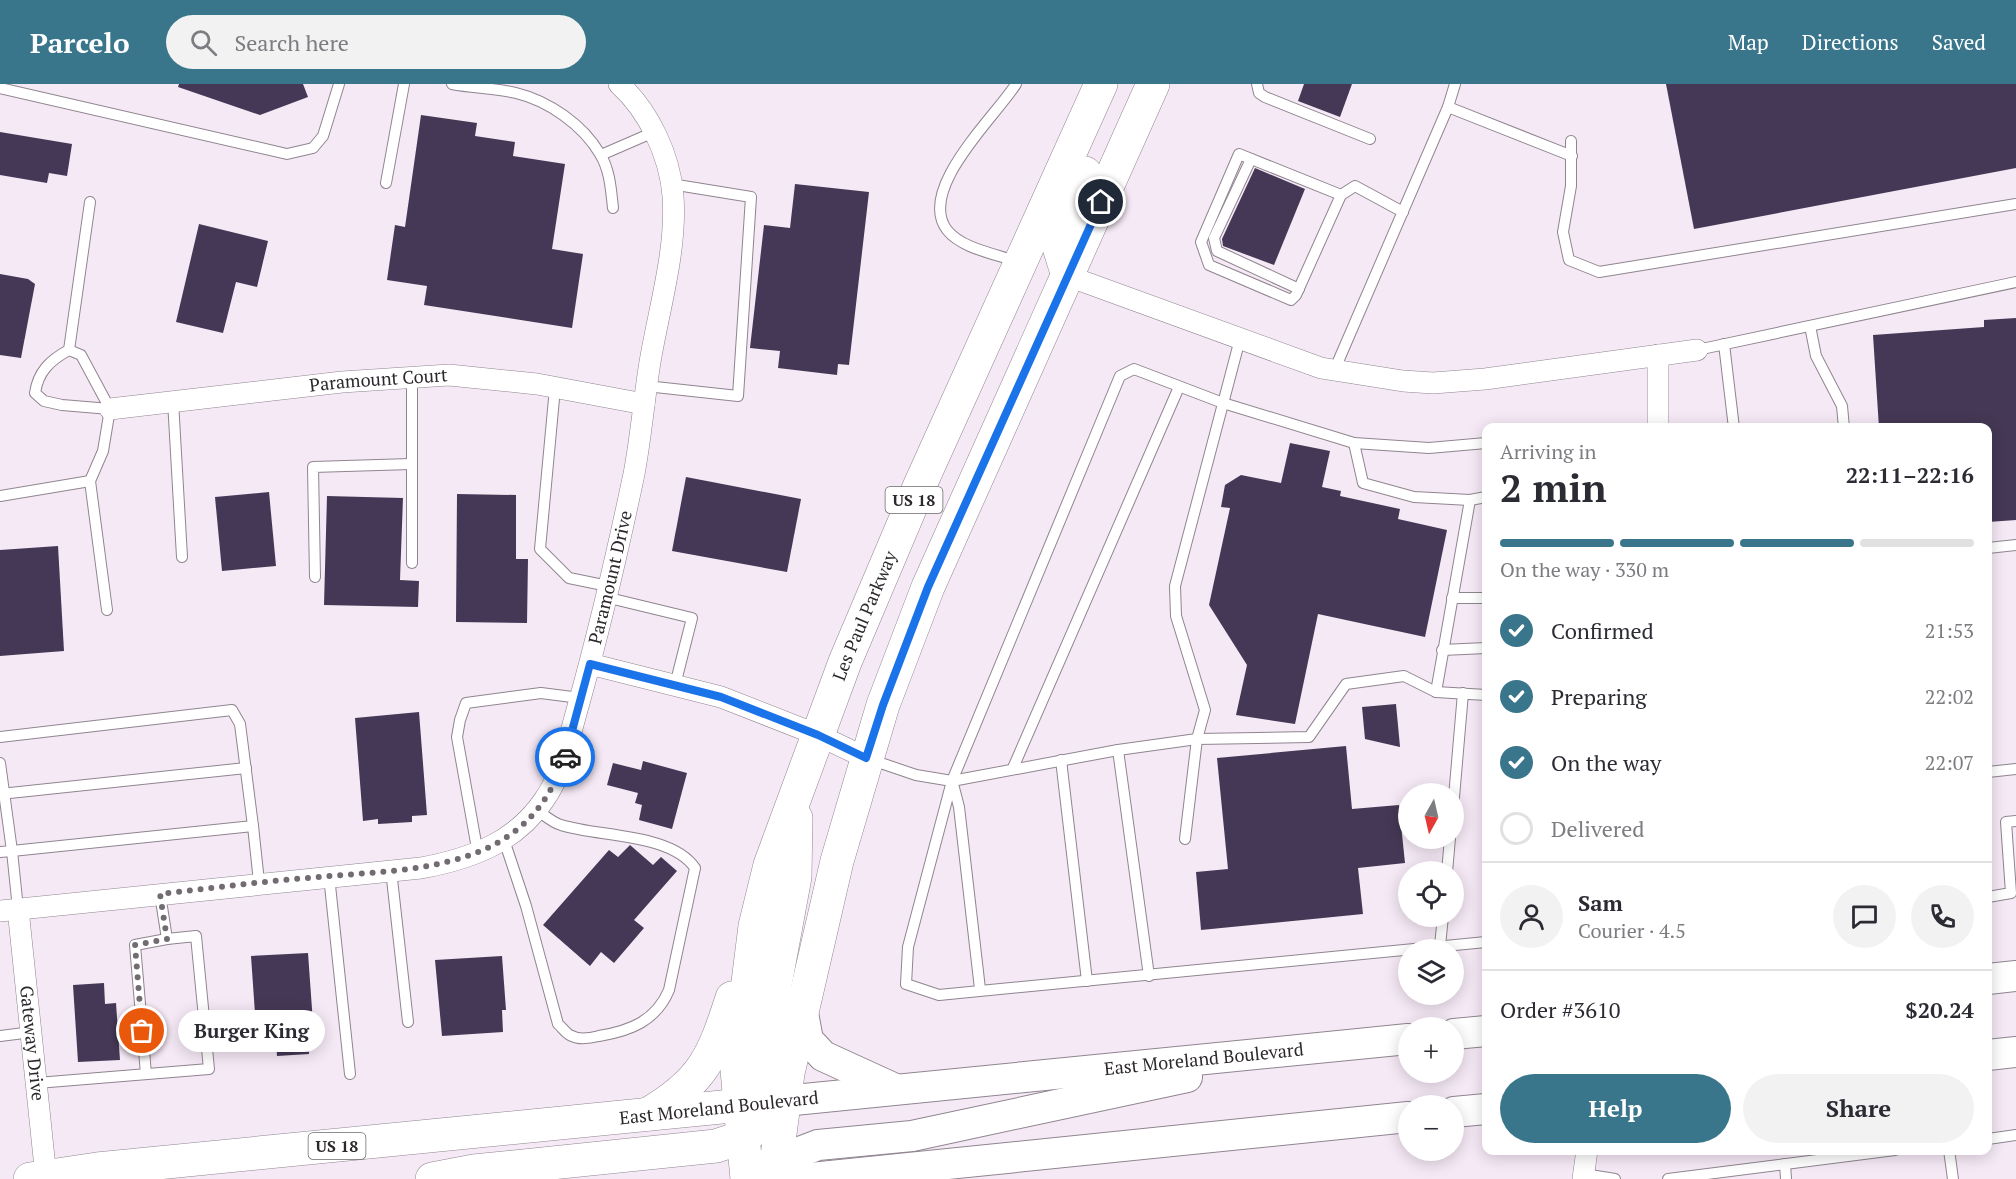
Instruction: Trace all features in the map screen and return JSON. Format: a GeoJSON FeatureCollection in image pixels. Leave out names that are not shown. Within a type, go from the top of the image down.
{"type":"FeatureCollection","features":[{"type":"Feature","properties":{"kind":"main road","name":"Les Paul Parkway"},"geometry":{"type":"LineString","coordinates":[[770,1175],[757,1115],[737,1070],[756,926],[770,865],[845,662],[920,486],[1101,84]]}},
{"type":"Feature","properties":{"kind":"main road"},"geometry":{"type":"LineString","coordinates":[[1068,276],[1059,247],[1062,229],[1109,118],[1108,84]]}},
{"type":"Feature","properties":{"kind":"main road","name":"Les Paul Parkway"},"geometry":{"type":"LineString","coordinates":[[770,1175],[757,1115],[803,1013],[837,861],[866,758],[924,598],[1153,84]]}},
{"type":"Feature","properties":{"kind":"main road"},"geometry":{"type":"LineString","coordinates":[[961,514],[968,468],[1028,341],[1036,315],[1037,300],[1021,262]]}},
{"type":"Feature","properties":{"kind":"main road"},"geometry":{"type":"LineString","coordinates":[[432,1179],[474,1171],[701,1149],[757,1115],[765,1039],[795,876],[797,795]]}},
{"type":"Feature","properties":{"kind":"main road","name":"US 18"},"geometry":{"type":"LineString","coordinates":[[644,1117],[686,1089],[705,1065],[719,1038],[756,926]]}},
{"type":"Feature","properties":{"kind":"main road"},"geometry":{"type":"LineString","coordinates":[[803,1013],[808,1040],[823,1056],[896,1089]]}},
{"type":"Feature","properties":{"kind":"main road"},"geometry":{"type":"LineString","coordinates":[[1464,1033],[1482,1031]]}},
{"type":"Feature","properties":{"kind":"main road","name":"East Moreland Boulevard"},"geometry":{"type":"LineString","coordinates":[[41,1178],[97,1169],[644,1117],[757,1115],[896,1089],[1398,1040]]}},
{"type":"Feature","properties":{"kind":"main road"},"geometry":{"type":"LineString","coordinates":[[770,1175],[818,1145],[912,1136],[1162,1083],[1262,1054]]}},
{"type":"Feature","properties":{"kind":"main road"},"geometry":{"type":"LineString","coordinates":[[1464,1111],[1482,1109]]}},
{"type":"Feature","properties":{"kind":"main road"},"geometry":{"type":"LineString","coordinates":[[770,1175],[1398,1118]]}},
{"type":"Feature","properties":{"kind":"street","name":"Paramount Drive"},"geometry":{"type":"LineString","coordinates":[[9,910],[448,863],[478,854],[504,840],[537,810],[552,787],[564,759],[590,664],[634,472],[673,229],[671,184],[660,145],[644,114],[619,84]]}},
{"type":"Feature","properties":{"kind":"street"},"geometry":{"type":"LineString","coordinates":[[1068,276],[1240,339],[1334,371],[1359,376],[1433,382],[1485,379],[1697,350]]}},
{"type":"Feature","properties":{"kind":"street"},"geometry":{"type":"LineString","coordinates":[[1658,356],[1658,423]]}},
{"type":"Feature","properties":{"kind":"street","name":"Paramount Court"},"geometry":{"type":"LineString","coordinates":[[110,409],[412,376],[488,378],[555,388],[645,395]]}},
{"type":"Feature","properties":{"kind":"street"},"geometry":{"type":"LineString","coordinates":[[590,664],[721,697],[818,735],[866,758]]}},
{"type":"Feature","properties":{"kind":"street","name":"Gateway Drive"},"geometry":{"type":"LineString","coordinates":[[9,910],[32,1032],[38,1083],[41,1178]]}},
{"type":"Feature","properties":{"kind":"street"},"geometry":{"type":"LineString","coordinates":[[1583,1176],[1586,1155]]}},
{"type":"Feature","properties":{"kind":"lane"},"geometry":{"type":"LineString","coordinates":[[0,88],[287,154],[313,148],[322,136],[339,84]]}},
{"type":"Feature","properties":{"kind":"lane"},"geometry":{"type":"LineString","coordinates":[[386,183],[404,84]]}},
{"type":"Feature","properties":{"kind":"lane"},"geometry":{"type":"LineString","coordinates":[[452,84],[516,93],[551,106],[584,135],[601,155],[610,183],[613,208]]}},
{"type":"Feature","properties":{"kind":"lane"},"geometry":{"type":"LineString","coordinates":[[1016,84],[964,150],[947,182],[940,210],[947,230],[967,244],[1021,262]]}},
{"type":"Feature","properties":{"kind":"lane"},"geometry":{"type":"LineString","coordinates":[[1257,84],[1259,93],[1265,97],[1370,139]]}},
{"type":"Feature","properties":{"kind":"lane"},"geometry":{"type":"LineString","coordinates":[[1334,371],[1448,107],[1455,84]]}},
{"type":"Feature","properties":{"kind":"lane"},"geometry":{"type":"LineString","coordinates":[[1448,107],[1572,156]]}},
{"type":"Feature","properties":{"kind":"lane"},"geometry":{"type":"LineString","coordinates":[[601,155],[654,132]]}},
{"type":"Feature","properties":{"kind":"lane"},"geometry":{"type":"LineString","coordinates":[[1570,141],[1571,186],[1563,232],[1569,260],[1599,272],[2016,204]]}},
{"type":"Feature","properties":{"kind":"lane"},"geometry":{"type":"LineString","coordinates":[[1341,195],[1239,154],[1201,242],[1209,265],[1291,300],[1298,292],[1341,195],[1355,186],[1403,212]]}},
{"type":"Feature","properties":{"kind":"lane"},"geometry":{"type":"LineString","coordinates":[[1251,159],[1214,238],[1217,251],[1298,292]]}},
{"type":"Feature","properties":{"kind":"lane"},"geometry":{"type":"LineString","coordinates":[[645,395],[738,396],[752,197],[671,184]]}},
{"type":"Feature","properties":{"kind":"lane"},"geometry":{"type":"LineString","coordinates":[[69,350],[90,202]]}},
{"type":"Feature","properties":{"kind":"lane"},"geometry":{"type":"LineString","coordinates":[[1697,350],[2016,282]]}},
{"type":"Feature","properties":{"kind":"lane"},"geometry":{"type":"LineString","coordinates":[[1810,326],[1816,356],[1842,406],[1844,423]]}},
{"type":"Feature","properties":{"kind":"lane"},"geometry":{"type":"LineString","coordinates":[[1185,839],[1197,739],[1205,710],[1176,616],[1174,586],[1240,339]]}},
{"type":"Feature","properties":{"kind":"lane"},"geometry":{"type":"LineString","coordinates":[[1724,344],[1733,423]]}},
{"type":"Feature","properties":{"kind":"lane"},"geometry":{"type":"LineString","coordinates":[[69,350],[81,355],[110,409],[103,451],[90,481],[107,610]]}},
{"type":"Feature","properties":{"kind":"lane"},"geometry":{"type":"LineString","coordinates":[[69,350],[52,359],[37,379],[35,393],[44,401],[62,405],[110,409]]}},
{"type":"Feature","properties":{"kind":"lane"},"geometry":{"type":"LineString","coordinates":[[1398,950],[1149,976],[980,989],[939,995],[906,984],[908,947],[952,781],[1120,376],[1134,369],[1223,403],[1354,443],[1429,448],[1482,443]]}},
{"type":"Feature","properties":{"kind":"lane"},"geometry":{"type":"LineString","coordinates":[[412,376],[412,563]]}},
{"type":"Feature","properties":{"kind":"lane"},"geometry":{"type":"LineString","coordinates":[[1013,768],[1179,387]]}},
{"type":"Feature","properties":{"kind":"lane"},"geometry":{"type":"LineString","coordinates":[[555,388],[540,549],[569,578],[692,618],[675,685]]}},
{"type":"Feature","properties":{"kind":"lane"},"geometry":{"type":"LineString","coordinates":[[173,401],[182,557]]}},
{"type":"Feature","properties":{"kind":"lane"},"geometry":{"type":"LineString","coordinates":[[1354,443],[1363,483],[1414,497],[1470,500],[1482,498]]}},
{"type":"Feature","properties":{"kind":"lane"},"geometry":{"type":"LineString","coordinates":[[315,577],[313,467],[411,464]]}},
{"type":"Feature","properties":{"kind":"lane"},"geometry":{"type":"LineString","coordinates":[[0,496],[90,481]]}},
{"type":"Feature","properties":{"kind":"lane"},"geometry":{"type":"LineString","coordinates":[[1436,692],[1470,500]]}},
{"type":"Feature","properties":{"kind":"lane"},"geometry":{"type":"LineString","coordinates":[[1992,548],[2016,545]]}},
{"type":"Feature","properties":{"kind":"lane"},"geometry":{"type":"LineString","coordinates":[[1452,598],[1482,598]]}},
{"type":"Feature","properties":{"kind":"lane"},"geometry":{"type":"LineString","coordinates":[[1442,650],[1482,648]]}},
{"type":"Feature","properties":{"kind":"lane"},"geometry":{"type":"LineString","coordinates":[[866,758],[916,775],[952,781],[1013,768],[1197,739],[1309,736],[1346,684],[1404,676],[1436,692],[1482,695]]}},
{"type":"Feature","properties":{"kind":"lane"},"geometry":{"type":"LineString","coordinates":[[478,854],[457,737],[466,703],[541,693],[580,698]]}},
{"type":"Feature","properties":{"kind":"lane"},"geometry":{"type":"LineString","coordinates":[[1455,783],[1463,693]]}},
{"type":"Feature","properties":{"kind":"lane"},"geometry":{"type":"LineString","coordinates":[[0,736],[232,710],[240,724],[259,882]]}},
{"type":"Feature","properties":{"kind":"lane"},"geometry":{"type":"LineString","coordinates":[[1118,750],[1149,976]]}},
{"type":"Feature","properties":{"kind":"lane"},"geometry":{"type":"LineString","coordinates":[[1061,760],[1087,981]]}},
{"type":"Feature","properties":{"kind":"lane"},"geometry":{"type":"LineString","coordinates":[[0,763],[2,794],[12,850],[9,910]]}},
{"type":"Feature","properties":{"kind":"lane"},"geometry":{"type":"LineString","coordinates":[[2,794],[246,768]]}},
{"type":"Feature","properties":{"kind":"lane"},"geometry":{"type":"LineString","coordinates":[[1992,771],[2016,769]]}},
{"type":"Feature","properties":{"kind":"lane"},"geometry":{"type":"LineString","coordinates":[[952,781],[959,807],[980,989]]}},
{"type":"Feature","properties":{"kind":"lane"},"geometry":{"type":"LineString","coordinates":[[504,840],[526,906],[558,1024],[571,1036],[590,1038],[626,1032],[650,1018],[663,1006],[669,990],[695,868],[687,858],[633,837],[559,825],[537,810]]}},
{"type":"Feature","properties":{"kind":"lane"},"geometry":{"type":"LineString","coordinates":[[1992,896],[2011,893],[2006,822],[2016,820]]}},
{"type":"Feature","properties":{"kind":"lane"},"geometry":{"type":"LineString","coordinates":[[0,852],[253,826]]}},
{"type":"Feature","properties":{"kind":"lane"},"geometry":{"type":"LineString","coordinates":[[391,870],[408,1022]]}},
{"type":"Feature","properties":{"kind":"lane"},"geometry":{"type":"LineString","coordinates":[[329,876],[350,1074]]}},
{"type":"Feature","properties":{"kind":"lane"},"geometry":{"type":"LineString","coordinates":[[160,894],[167,939]]}},
{"type":"Feature","properties":{"kind":"lane"},"geometry":{"type":"LineString","coordinates":[[38,1083],[146,1074],[209,1068],[196,936],[135,945],[146,1074]]}},
{"type":"Feature","properties":{"kind":"lane"},"geometry":{"type":"LineString","coordinates":[[1464,944],[1482,942]]}},
{"type":"Feature","properties":{"kind":"lane"},"geometry":{"type":"LineString","coordinates":[[0,1036],[32,1032]]}},
{"type":"Feature","properties":{"kind":"lane"},"geometry":{"type":"LineString","coordinates":[[1992,1138],[2016,1135]]}},
{"type":"Feature","properties":{"kind":"lane"},"geometry":{"type":"LineString","coordinates":[[1668,1179],[1856,1155]]}},
{"type":"Feature","properties":{"kind":"lane"},"geometry":{"type":"LineString","coordinates":[[1950,1155],[1953,1179]]}},
{"type":"Feature","properties":{"kind":"lane"},"geometry":{"type":"LineString","coordinates":[[1785,1164],[1786,1179]]}},
{"type":"Feature","properties":{"kind":"lane"},"geometry":{"type":"LineString","coordinates":[[1583,1176],[1615,1179]]}},
{"type":"Feature","properties":{"kind":"building"},"geometry":{"type":"Polygon","coordinates":[[[179,84],[303,84],[308,97],[260,115],[178,87],[179,84]]]}},
{"type":"Feature","properties":{"kind":"building"},"geometry":{"type":"Polygon","coordinates":[[[1304,84],[1352,84],[1340,117],[1298,101],[1304,84]]]}},
{"type":"Feature","properties":{"kind":"building"},"geometry":{"type":"Polygon","coordinates":[[[1666,84],[2016,84],[2016,168],[1694,229],[1666,84]]]}},
{"type":"Feature","properties":{"kind":"building"},"geometry":{"type":"Polygon","coordinates":[[[421,115],[477,123],[475,136],[515,142],[513,156],[565,164],[552,249],[583,254],[572,328],[424,305],[427,286],[387,280],[395,225],[405,227],[421,115]]]}},
{"type":"Feature","properties":{"kind":"building"},"geometry":{"type":"Polygon","coordinates":[[[0,132],[72,144],[67,176],[49,173],[47,183],[0,175],[0,132]]]}},
{"type":"Feature","properties":{"kind":"building"},"geometry":{"type":"Polygon","coordinates":[[[1255,168],[1305,189],[1274,265],[1223,246],[1222,239],[1255,168]]]}},
{"type":"Feature","properties":{"kind":"building"},"geometry":{"type":"Polygon","coordinates":[[[795,184],[869,192],[849,365],[838,364],[837,375],[778,368],[780,351],[750,348],[764,225],[790,228],[795,184]]]}},
{"type":"Feature","properties":{"kind":"building"},"geometry":{"type":"Polygon","coordinates":[[[199,224],[268,241],[257,287],[236,282],[223,333],[176,322],[199,224]]]}},
{"type":"Feature","properties":{"kind":"building"},"geometry":{"type":"Polygon","coordinates":[[[0,274],[28,279],[35,284],[21,358],[0,355],[0,274]]]}},
{"type":"Feature","properties":{"kind":"building"},"geometry":{"type":"Polygon","coordinates":[[[2016,318],[2016,520],[1992,522],[1992,423],[1879,423],[1873,335],[1984,327],[1984,320],[2016,318]]]}},
{"type":"Feature","properties":{"kind":"building"},"geometry":{"type":"Polygon","coordinates":[[[1290,443],[1330,451],[1322,487],[1341,491],[1340,496],[1400,509],[1398,519],[1447,530],[1425,637],[1318,614],[1295,724],[1236,715],[1247,665],[1209,605],[1230,508],[1221,507],[1225,485],[1241,475],[1281,483],[1290,443]]]}},
{"type":"Feature","properties":{"kind":"building"},"geometry":{"type":"Polygon","coordinates":[[[686,477],[801,499],[787,572],[672,551],[686,477]]]}},
{"type":"Feature","properties":{"kind":"building"},"geometry":{"type":"Polygon","coordinates":[[[269,492],[276,566],[222,571],[215,497],[269,492]]]}},
{"type":"Feature","properties":{"kind":"building"},"geometry":{"type":"Polygon","coordinates":[[[457,494],[516,495],[516,559],[528,559],[527,623],[456,622],[457,494]]]}},
{"type":"Feature","properties":{"kind":"building"},"geometry":{"type":"Polygon","coordinates":[[[327,496],[403,498],[400,580],[419,581],[418,607],[324,605],[327,496]]]}},
{"type":"Feature","properties":{"kind":"building"},"geometry":{"type":"Polygon","coordinates":[[[58,546],[64,651],[0,656],[0,550],[58,546]]]}},
{"type":"Feature","properties":{"kind":"building"},"geometry":{"type":"Polygon","coordinates":[[[1396,704],[1400,747],[1365,739],[1362,707],[1396,704]]]}},
{"type":"Feature","properties":{"kind":"building"},"geometry":{"type":"Polygon","coordinates":[[[419,712],[427,815],[412,816],[412,822],[378,824],[378,819],[363,821],[355,718],[419,712]]]}},
{"type":"Feature","properties":{"kind":"building"},"geometry":{"type":"Polygon","coordinates":[[[1346,746],[1352,809],[1398,805],[1398,849],[1404,849],[1405,861],[1358,868],[1363,914],[1201,930],[1196,872],[1228,869],[1217,758],[1346,746]]]}},
{"type":"Feature","properties":{"kind":"building"},"geometry":{"type":"Polygon","coordinates":[[[643,761],[687,773],[672,829],[639,820],[642,805],[635,803],[638,793],[607,785],[613,763],[641,770],[643,761]]]}},
{"type":"Feature","properties":{"kind":"building"},"geometry":{"type":"Polygon","coordinates":[[[630,845],[653,865],[661,857],[677,871],[634,920],[644,928],[614,963],[601,952],[590,966],[543,925],[609,850],[618,857],[630,845]]]}},
{"type":"Feature","properties":{"kind":"building"},"geometry":{"type":"Polygon","coordinates":[[[308,953],[313,1023],[307,1023],[309,1054],[277,1056],[275,1027],[256,1028],[251,956],[308,953]]]}},
{"type":"Feature","properties":{"kind":"building"},"geometry":{"type":"Polygon","coordinates":[[[502,956],[506,1010],[502,1010],[503,1032],[442,1036],[435,960],[502,956]]]}},
{"type":"Feature","properties":{"kind":"building"},"geometry":{"type":"Polygon","coordinates":[[[104,983],[105,1004],[116,1003],[120,1060],[78,1062],[73,985],[104,983]]]}},
{"type":"Feature","properties":{"kind":"way so far"},"geometry":{"type":"LineString","coordinates":[[142,1031],[135,945],[167,939],[160,894],[421,868],[478,854],[504,840],[537,810],[546,799],[565,757]]}},
{"type":"Feature","properties":{"kind":"place","name":"Burger King"},"geometry":{"type":"Point","coordinates":[142,1031]}},
{"type":"Feature","properties":{"kind":"route"},"geometry":{"type":"LineString","coordinates":[[565,757],[590,664],[721,697],[818,735],[866,758],[883,705],[928,587],[1101,202]]}}]}
